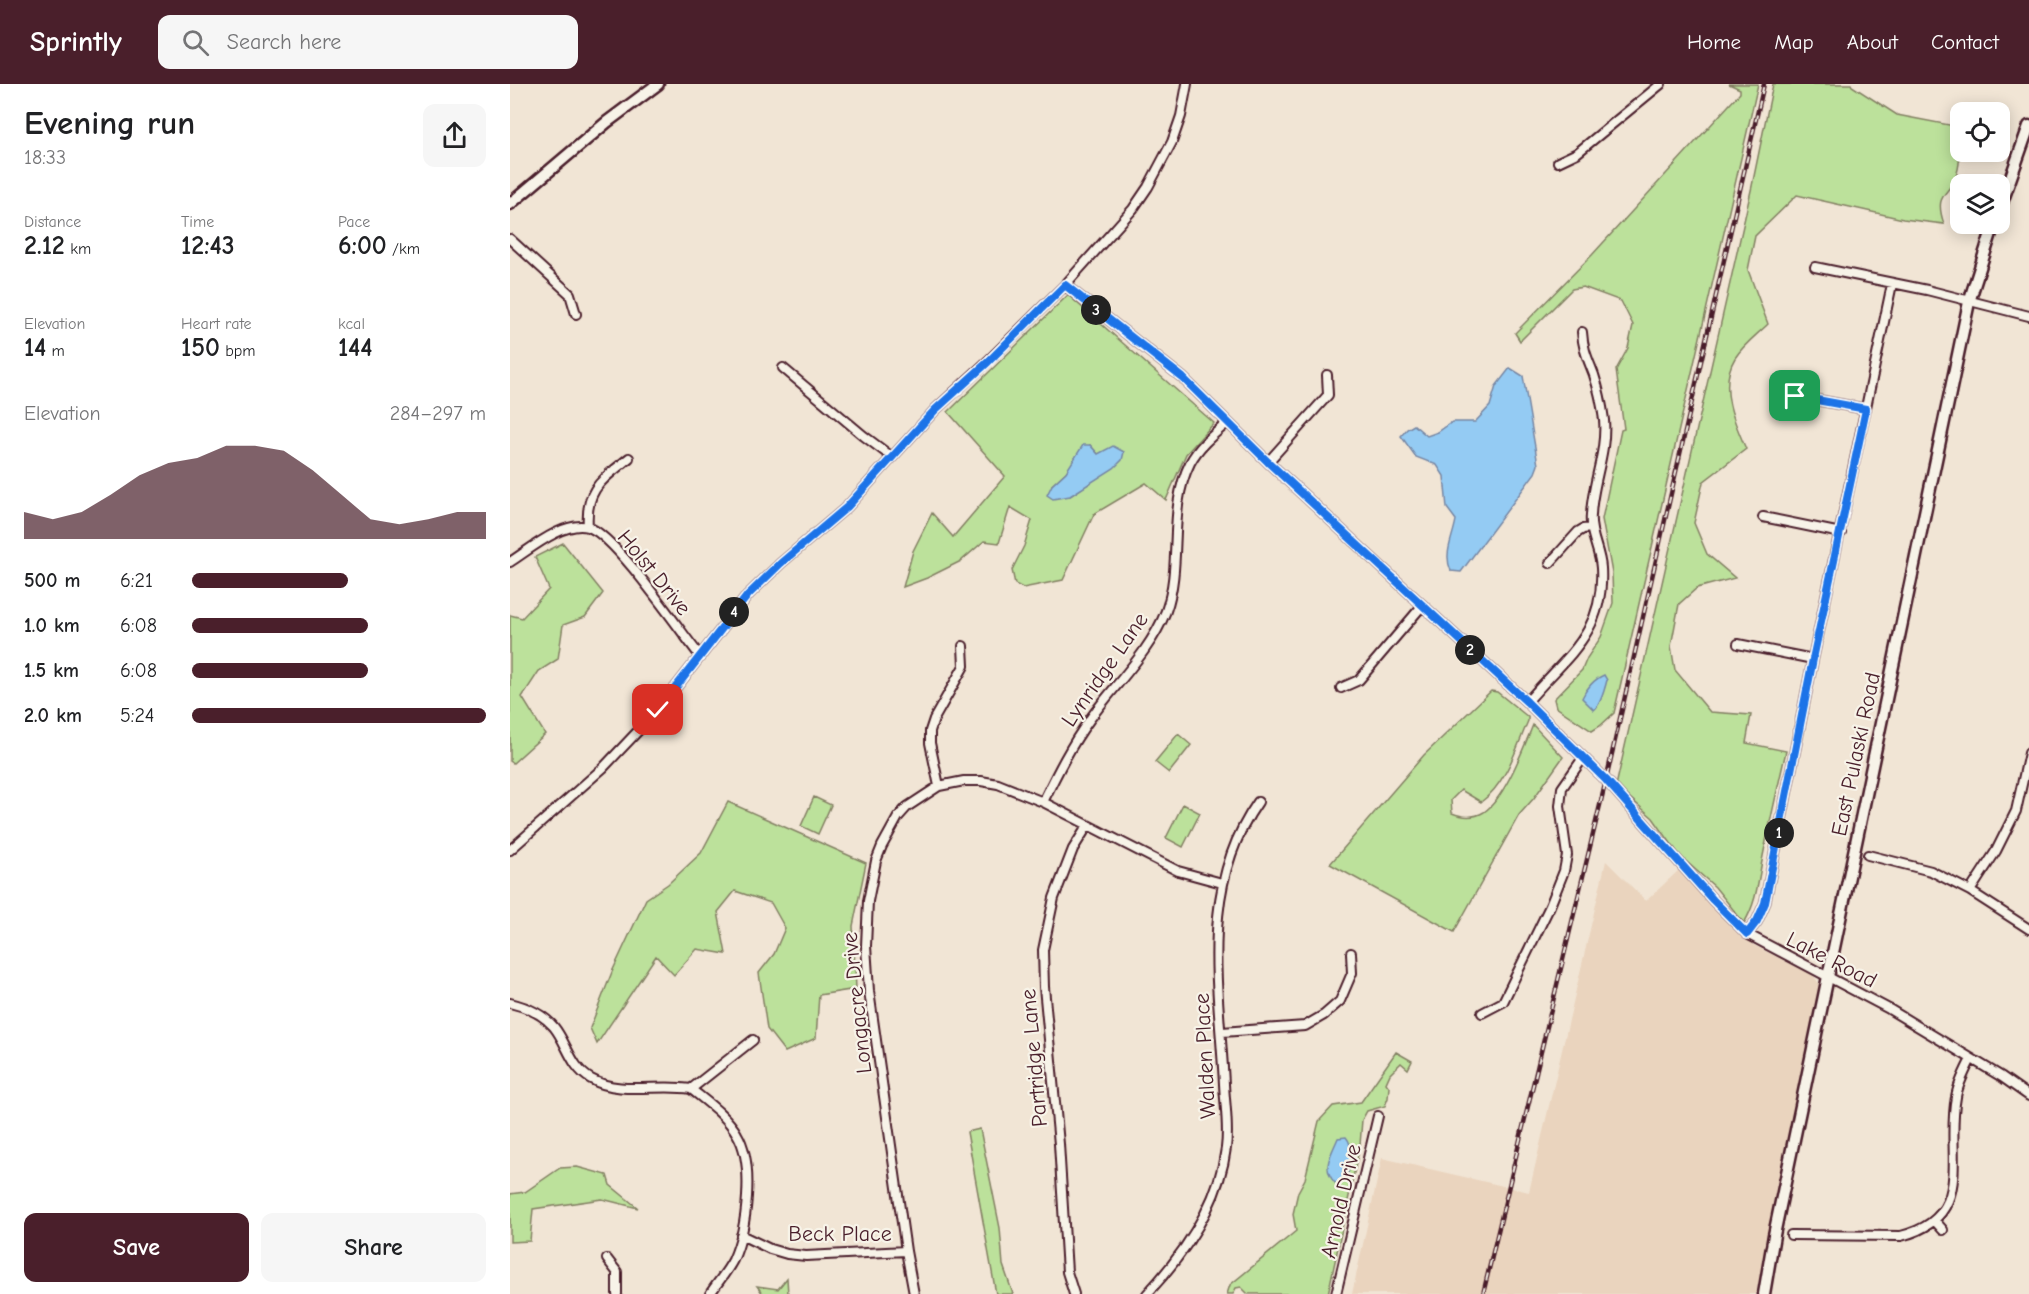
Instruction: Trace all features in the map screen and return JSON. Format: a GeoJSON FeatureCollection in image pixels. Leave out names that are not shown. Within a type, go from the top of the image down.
{"type":"FeatureCollection","features":[{"type":"Feature","properties":{"kind":"main road"},"geometry":{"type":"LineString","coordinates":[[510,204],[607,122],[657,84]]}},
{"type":"Feature","properties":{"kind":"main road"},"geometry":{"type":"LineString","coordinates":[[2010,180],[2029,128]]}},
{"type":"Feature","properties":{"kind":"main road","name":"East Pulaski Road"},"geometry":{"type":"LineString","coordinates":[[1764,1294],[1774,1235],[1970,302],[1991,234]]}},
{"type":"Feature","properties":{"kind":"street"},"geometry":{"type":"LineString","coordinates":[[510,850],[603,768],[652,716],[748,595],[781,563],[847,507],[935,410],[988,362],[1065,285],[1133,209],[1148,187],[1172,142],[1188,84]]}},
{"type":"Feature","properties":{"kind":"street"},"geometry":{"type":"LineString","coordinates":[[1558,162],[1577,153],[1661,84]]}},
{"type":"Feature","properties":{"kind":"street"},"geometry":{"type":"LineString","coordinates":[[510,239],[570,294],[576,314]]}},
{"type":"Feature","properties":{"kind":"street"},"geometry":{"type":"LineString","coordinates":[[1815,267],[1927,290],[2029,316]]}},
{"type":"Feature","properties":{"kind":"street"},"geometry":{"type":"LineString","coordinates":[[1747,934],[1757,921],[1765,903],[1813,659],[1892,284]]}},
{"type":"Feature","properties":{"kind":"street","name":"Lake Road"},"geometry":{"type":"LineString","coordinates":[[1065,285],[1183,378],[1268,462],[1527,702],[1606,780],[1713,900],[1747,934],[1889,1009],[2002,1077],[2029,1096]]}},
{"type":"Feature","properties":{"kind":"street"},"geometry":{"type":"LineString","coordinates":[[1527,702],[1586,636],[1600,600],[1601,566],[1590,528],[1604,427],[1599,391],[1583,349],[1582,332]]}},
{"type":"Feature","properties":{"kind":"street"},"geometry":{"type":"LineString","coordinates":[[783,368],[892,457]]}},
{"type":"Feature","properties":{"kind":"street"},"geometry":{"type":"LineString","coordinates":[[1268,462],[1328,395],[1327,375]]}},
{"type":"Feature","properties":{"kind":"street"},"geometry":{"type":"LineString","coordinates":[[1795,396],[1866,409]]}},
{"type":"Feature","properties":{"kind":"street","name":"Lynridge Lane"},"geometry":{"type":"LineString","coordinates":[[1043,802],[1071,746],[1144,651],[1159,627],[1167,608],[1173,581],[1177,546],[1177,508],[1181,486],[1191,462],[1204,443],[1227,423]]}},
{"type":"Feature","properties":{"kind":"street"},"geometry":{"type":"LineString","coordinates":[[588,527],[588,501],[592,491],[601,480],[629,458]]}},
{"type":"Feature","properties":{"kind":"street"},"geometry":{"type":"LineString","coordinates":[[1762,517],[1841,532]]}},
{"type":"Feature","properties":{"kind":"street","name":"Holst Drive"},"geometry":{"type":"LineString","coordinates":[[510,562],[559,531],[588,527],[603,535],[616,549],[700,656]]}},
{"type":"Feature","properties":{"kind":"street"},"geometry":{"type":"LineString","coordinates":[[1550,563],[1578,532],[1590,528]]}},
{"type":"Feature","properties":{"kind":"street"},"geometry":{"type":"LineString","coordinates":[[1341,688],[1359,680],[1422,606]]}},
{"type":"Feature","properties":{"kind":"street"},"geometry":{"type":"LineString","coordinates":[[1738,644],[1813,659]]}},
{"type":"Feature","properties":{"kind":"street"},"geometry":{"type":"LineString","coordinates":[[939,786],[930,743],[930,731],[934,719],[964,666],[963,646]]}},
{"type":"Feature","properties":{"kind":"street"},"geometry":{"type":"LineString","coordinates":[[1970,891],[1996,851],[2016,811],[2029,753]]}},
{"type":"Feature","properties":{"kind":"street"},"geometry":{"type":"LineString","coordinates":[[1482,1013],[1503,1002],[1550,906],[1564,871],[1568,855],[1560,806],[1562,788],[1583,758]]}},
{"type":"Feature","properties":{"kind":"street","name":"Longacre Drive"},"geometry":{"type":"LineString","coordinates":[[914,1294],[869,991],[866,921],[876,861],[890,831],[907,807],[939,786],[964,781],[981,781],[1009,787],[1043,802],[1178,872],[1222,883]]}},
{"type":"Feature","properties":{"kind":"street","name":"Walden Place"},"geometry":{"type":"LineString","coordinates":[[1147,1294],[1183,1251],[1204,1216],[1218,1182],[1226,1148],[1227,1109],[1217,953],[1218,905],[1234,843],[1258,802]]}},
{"type":"Feature","properties":{"kind":"street","name":"Partridge Lane"},"geometry":{"type":"LineString","coordinates":[[1074,1294],[1066,1272],[1059,1144],[1044,987],[1043,950],[1054,898],[1073,849],[1088,825]]}},
{"type":"Feature","properties":{"kind":"street"},"geometry":{"type":"LineString","coordinates":[[1868,855],[1930,871],[1970,891],[2029,929]]}},
{"type":"Feature","properties":{"kind":"street"},"geometry":{"type":"LineString","coordinates":[[1222,1032],[1305,1026],[1324,1015],[1340,1001],[1353,974],[1351,953]]}},
{"type":"Feature","properties":{"kind":"street"},"geometry":{"type":"LineString","coordinates":[[510,1003],[529,1008],[555,1028],[575,1064],[588,1077],[601,1084],[618,1088],[677,1087],[691,1089],[737,1134],[744,1150],[747,1173],[741,1235],[733,1259],[710,1294]]}},
{"type":"Feature","properties":{"kind":"street"},"geometry":{"type":"LineString","coordinates":[[691,1089],[753,1040]]}},
{"type":"Feature","properties":{"kind":"street"},"geometry":{"type":"LineString","coordinates":[[1791,1234],[1901,1236],[1917,1232],[1935,1221],[1945,1209],[1953,1185],[1955,1099],[1960,1081],[1971,1059]]}},
{"type":"Feature","properties":{"kind":"street","name":"Arnold Drive"},"geometry":{"type":"LineString","coordinates":[[1336,1294],[1378,1116]]}},
{"type":"Feature","properties":{"kind":"street"},"geometry":{"type":"LineString","coordinates":[[1935,1221],[1943,1230]]}},
{"type":"Feature","properties":{"kind":"street","name":"Beck Place"},"geometry":{"type":"LineString","coordinates":[[741,1235],[770,1250],[806,1256],[906,1251]]}},
{"type":"Feature","properties":{"kind":"street"},"geometry":{"type":"LineString","coordinates":[[607,1259],[616,1272],[617,1294]]}},
{"type":"Feature","properties":{"kind":"shaded area"},"geometry":{"type":"Polygon","coordinates":[[[1606,861],[1646,901],[1679,870],[1735,931],[1755,946],[1813,975],[1820,985],[1756,1294],[1352,1294],[1382,1158],[1529,1192],[1606,861]]]}},
{"type":"Feature","properties":{"kind":"green space"},"geometry":{"type":"Polygon","coordinates":[[[1729,84],[1758,84],[1614,713],[1592,731],[1556,707],[1554,699],[1582,670],[1601,637],[1613,603],[1612,573],[1602,519],[1621,430],[1624,429],[1616,370],[1628,348],[1633,325],[1621,301],[1583,287],[1572,289],[1520,341],[1515,333],[1592,255],[1740,93],[1740,89],[1729,84]]]}},
{"type":"Feature","properties":{"kind":"green space"},"geometry":{"type":"Polygon","coordinates":[[[1773,84],[1851,84],[1897,115],[1950,125],[1950,162],[1959,162],[1956,174],[1950,174],[1950,187],[1940,205],[1944,224],[1903,219],[1797,195],[1755,236],[1748,270],[1768,324],[1738,353],[1730,369],[1728,380],[1733,416],[1746,449],[1703,482],[1694,523],[1707,554],[1735,578],[1697,588],[1679,604],[1671,646],[1675,670],[1710,712],[1751,715],[1746,743],[1786,751],[1757,891],[1744,923],[1715,887],[1680,856],[1653,818],[1616,786],[1773,84]]]}},
{"type":"Feature","properties":{"kind":"green space"},"geometry":{"type":"Polygon","coordinates":[[[1068,295],[1214,423],[1186,454],[1166,500],[1146,483],[1094,514],[1063,580],[1023,588],[1015,584],[1012,570],[1024,546],[1032,520],[1010,507],[999,543],[984,541],[961,561],[903,587],[913,551],[932,513],[953,537],[1005,476],[948,412],[1068,295]],[[1090,445],[1052,485],[1070,496],[1097,478],[1098,454],[1090,445]]]}},
{"type":"Feature","properties":{"kind":"green space"},"geometry":{"type":"Polygon","coordinates":[[[563,543],[603,593],[585,617],[563,625],[558,659],[539,671],[522,697],[545,734],[513,763],[510,761],[510,615],[522,618],[549,589],[535,557],[563,543]]]}},
{"type":"Feature","properties":{"kind":"green space"},"geometry":{"type":"Polygon","coordinates":[[[1491,691],[1497,692],[1528,717],[1528,721],[1504,776],[1490,795],[1481,802],[1461,790],[1451,800],[1452,813],[1472,816],[1484,812],[1492,805],[1513,772],[1533,725],[1563,757],[1519,815],[1454,932],[1330,864],[1424,755],[1491,691]]]}},
{"type":"Feature","properties":{"kind":"green space"},"geometry":{"type":"Polygon","coordinates":[[[1178,734],[1191,745],[1169,773],[1155,762],[1178,734]]]}},
{"type":"Feature","properties":{"kind":"green space"},"geometry":{"type":"Polygon","coordinates":[[[814,797],[831,805],[818,834],[801,826],[814,797]]]}},
{"type":"Feature","properties":{"kind":"green space"},"geometry":{"type":"Polygon","coordinates":[[[728,802],[866,863],[853,926],[856,989],[819,995],[816,1038],[785,1052],[767,1029],[759,973],[774,954],[785,928],[771,903],[735,891],[718,912],[726,954],[697,949],[674,975],[656,956],[597,1044],[590,1028],[612,972],[646,899],[668,884],[701,853],[728,802]]]}},
{"type":"Feature","properties":{"kind":"green space"},"geometry":{"type":"Polygon","coordinates":[[[1183,804],[1200,813],[1183,847],[1166,838],[1183,804]]]}},
{"type":"Feature","properties":{"kind":"green space"},"geometry":{"type":"Polygon","coordinates":[[[1396,1052],[1412,1061],[1408,1069],[1401,1063],[1390,1074],[1386,1083],[1389,1087],[1385,1106],[1367,1111],[1362,1120],[1360,1145],[1328,1294],[1248,1294],[1241,1287],[1236,1288],[1233,1294],[1227,1294],[1230,1285],[1296,1231],[1293,1214],[1298,1192],[1305,1179],[1319,1121],[1333,1106],[1361,1102],[1396,1052]]]}},
{"type":"Feature","properties":{"kind":"green space"},"geometry":{"type":"Polygon","coordinates":[[[980,1129],[1000,1228],[1003,1265],[1013,1294],[996,1294],[967,1132],[980,1129]]]}},
{"type":"Feature","properties":{"kind":"green space"},"geometry":{"type":"Polygon","coordinates":[[[577,1167],[607,1175],[610,1185],[638,1208],[602,1199],[533,1209],[530,1241],[510,1242],[510,1194],[525,1192],[560,1168],[577,1167]]]}},
{"type":"Feature","properties":{"kind":"green space"},"geometry":{"type":"Polygon","coordinates":[[[787,1278],[788,1294],[763,1294],[757,1286],[778,1289],[787,1278]]]}},
{"type":"Feature","properties":{"kind":"water"},"geometry":{"type":"Polygon","coordinates":[[[1510,368],[1523,376],[1538,465],[1535,473],[1461,572],[1451,571],[1448,552],[1456,520],[1447,508],[1444,476],[1437,465],[1416,457],[1401,436],[1414,425],[1427,436],[1438,432],[1452,422],[1475,422],[1490,406],[1496,386],[1510,368]]]}},
{"type":"Feature","properties":{"kind":"water"},"geometry":{"type":"Polygon","coordinates":[[[1083,445],[1090,445],[1098,454],[1113,446],[1124,452],[1122,460],[1114,468],[1070,496],[1053,499],[1047,495],[1052,485],[1066,472],[1083,445]]]}},
{"type":"Feature","properties":{"kind":"water"},"geometry":{"type":"Polygon","coordinates":[[[1604,675],[1607,680],[1594,710],[1582,698],[1591,685],[1604,675]]]}},
{"type":"Feature","properties":{"kind":"water"},"geometry":{"type":"Polygon","coordinates":[[[1346,1137],[1351,1152],[1350,1164],[1344,1179],[1335,1183],[1328,1167],[1330,1156],[1338,1138],[1346,1137]]]}},
{"type":"Feature","properties":{"kind":"railway"},"geometry":{"type":"LineString","coordinates":[[1483,1294],[1606,780],[1764,84]]}},
{"type":"Feature","properties":{"kind":"route"},"geometry":{"type":"LineString","coordinates":[[658,710],[748,595],[781,563],[847,507],[935,410],[988,362],[1065,285],[1183,378],[1268,462],[1527,702],[1606,780],[1713,900],[1747,934],[1761,915],[1765,903],[1813,659],[1866,409],[1795,396]]}}]}
